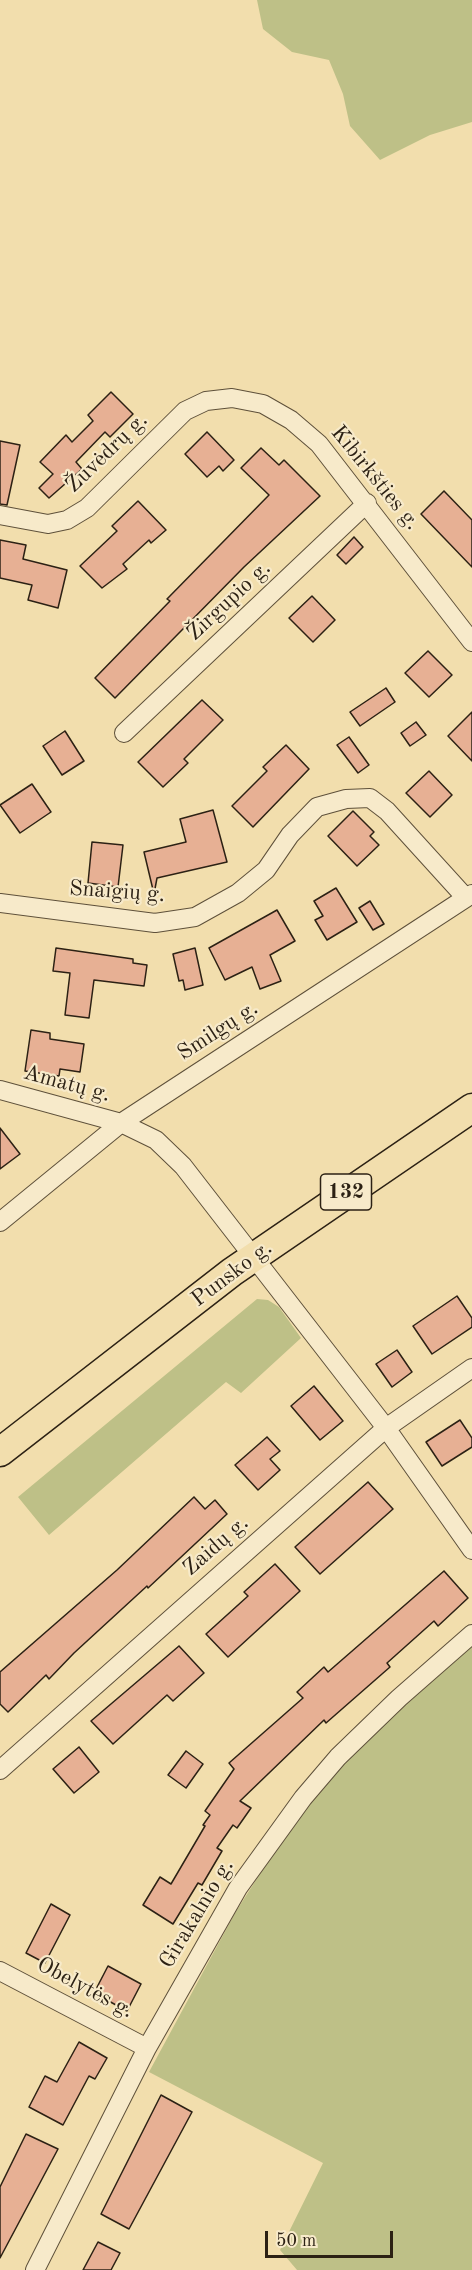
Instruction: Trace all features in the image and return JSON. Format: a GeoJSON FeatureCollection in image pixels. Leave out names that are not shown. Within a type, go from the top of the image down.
{"type":"FeatureCollection","features":[{"type":"Feature","properties":{"kind":"main road","name":"Punsko g."},"geometry":{"type":"LineString","coordinates":[[0,1452],[253,1257],[472,1108]]}},
{"type":"Feature","properties":{"kind":"street","name":"Kibirkšties g."},"geometry":{"type":"LineString","coordinates":[[206,401],[232,398],[263,404],[291,420],[319,444],[367,503],[472,642]]}},
{"type":"Feature","properties":{"kind":"street","name":"Žuvėdrų g."},"geometry":{"type":"LineString","coordinates":[[0,515],[48,524],[67,520],[87,508],[185,411],[206,401]]}},
{"type":"Feature","properties":{"kind":"street","name":"Žirgupio g."},"geometry":{"type":"LineString","coordinates":[[124,733],[367,503]]}},
{"type":"Feature","properties":{"kind":"street","name":"Snaigių g."},"geometry":{"type":"LineString","coordinates":[[0,903],[155,923],[195,917],[238,893],[266,870],[290,835],[317,807],[346,799],[370,798],[387,812],[469,896]]}},
{"type":"Feature","properties":{"kind":"street","name":"Smilgų g."},"geometry":{"type":"LineString","coordinates":[[0,1222],[121,1123],[469,896]]}},
{"type":"Feature","properties":{"kind":"street","name":"Amatų g."},"geometry":{"type":"LineString","coordinates":[[0,1090],[121,1123],[156,1140],[183,1166],[386,1428],[472,1550]]}},
{"type":"Feature","properties":{"kind":"street","name":"Zaidų g."},"geometry":{"type":"LineString","coordinates":[[0,1770],[386,1428],[472,1368]]}},
{"type":"Feature","properties":{"kind":"street","name":"Girakalnio g."},"geometry":{"type":"LineString","coordinates":[[34,2270],[147,2048],[238,1888],[303,1798],[338,1757],[399,1698],[472,1634]]}},
{"type":"Feature","properties":{"kind":"street","name":"Obelytės g."},"geometry":{"type":"LineString","coordinates":[[0,1971],[147,2048]]}},
{"type":"Feature","properties":{"kind":"green space"},"geometry":{"type":"Polygon","coordinates":[[[257,0],[472,0],[472,122],[430,135],[380,160],[350,126],[343,94],[329,60],[292,52],[263,29],[257,0]]]}},
{"type":"Feature","properties":{"kind":"green space"},"geometry":{"type":"Polygon","coordinates":[[[257,1299],[268,1300],[279,1307],[301,1338],[241,1393],[226,1382],[49,1535],[18,1497],[257,1299]]]}},
{"type":"Feature","properties":{"kind":"green space"},"geometry":{"type":"Polygon","coordinates":[[[472,1644],[472,2270],[297,2270],[280,2250],[323,2163],[149,2072],[235,1913],[284,1836],[335,1771],[393,1710],[472,1644]]]}},
{"type":"Feature","properties":{"kind":"building"},"geometry":{"type":"Polygon","coordinates":[[[111,392],[133,414],[110,437],[105,432],[76,462],[82,469],[49,498],[39,488],[53,474],[40,462],[66,435],[72,442],[93,421],[88,415],[111,392]]]}},
{"type":"Feature","properties":{"kind":"building"},"geometry":{"type":"Polygon","coordinates":[[[207,432],[234,460],[223,471],[219,466],[207,477],[185,454],[207,432]]]}},
{"type":"Feature","properties":{"kind":"building"},"geometry":{"type":"Polygon","coordinates":[[[0,441],[20,445],[7,505],[0,504],[0,441]]]}},
{"type":"Feature","properties":{"kind":"building"},"geometry":{"type":"Polygon","coordinates":[[[261,448],[279,465],[284,460],[320,496],[244,567],[115,698],[95,678],[170,601],[167,599],[269,495],[241,468],[261,448]]]}},
{"type":"Feature","properties":{"kind":"building"},"geometry":{"type":"Polygon","coordinates":[[[444,491],[472,520],[472,567],[421,514],[444,491]]]}},
{"type":"Feature","properties":{"kind":"building"},"geometry":{"type":"Polygon","coordinates":[[[138,501],[166,530],[151,543],[149,540],[123,564],[127,569],[102,588],[80,566],[117,531],[112,526],[138,501]]]}},
{"type":"Feature","properties":{"kind":"building"},"geometry":{"type":"Polygon","coordinates":[[[354,537],[363,547],[346,564],[337,555],[354,537]]]}},
{"type":"Feature","properties":{"kind":"building"},"geometry":{"type":"Polygon","coordinates":[[[0,540],[26,545],[23,559],[67,570],[58,608],[28,600],[32,585],[0,578],[0,540]]]}},
{"type":"Feature","properties":{"kind":"building"},"geometry":{"type":"Polygon","coordinates":[[[312,596],[335,620],[313,642],[289,618],[312,596]]]}},
{"type":"Feature","properties":{"kind":"building"},"geometry":{"type":"Polygon","coordinates":[[[428,651],[452,675],[429,697],[405,673],[428,651]]]}},
{"type":"Feature","properties":{"kind":"building"},"geometry":{"type":"Polygon","coordinates":[[[386,688],[395,702],[360,726],[350,712],[386,688]]]}},
{"type":"Feature","properties":{"kind":"building"},"geometry":{"type":"Polygon","coordinates":[[[202,700],[223,720],[184,759],[188,763],[163,787],[138,762],[202,700]]]}},
{"type":"Feature","properties":{"kind":"building"},"geometry":{"type":"Polygon","coordinates":[[[472,712],[472,761],[448,736],[472,712]]]}},
{"type":"Feature","properties":{"kind":"building"},"geometry":{"type":"Polygon","coordinates":[[[416,722],[426,735],[410,746],[401,733],[416,722]]]}},
{"type":"Feature","properties":{"kind":"building"},"geometry":{"type":"Polygon","coordinates":[[[65,731],[84,761],[62,775],[43,746],[65,731]]]}},
{"type":"Feature","properties":{"kind":"building"},"geometry":{"type":"Polygon","coordinates":[[[349,737],[369,765],[358,773],[337,745],[349,737]]]}},
{"type":"Feature","properties":{"kind":"building"},"geometry":{"type":"Polygon","coordinates":[[[286,745],[309,769],[253,827],[232,806],[267,771],[263,767],[286,745]]]}},
{"type":"Feature","properties":{"kind":"building"},"geometry":{"type":"Polygon","coordinates":[[[429,771],[452,795],[430,817],[406,793],[429,771]]]}},
{"type":"Feature","properties":{"kind":"building"},"geometry":{"type":"Polygon","coordinates":[[[32,784],[51,812],[20,833],[0,805],[32,784]]]}},
{"type":"Feature","properties":{"kind":"building"},"geometry":{"type":"Polygon","coordinates":[[[213,810],[227,862],[157,878],[154,894],[144,852],[186,842],[180,819],[213,810]]]}},
{"type":"Feature","properties":{"kind":"building"},"geometry":{"type":"Polygon","coordinates":[[[353,811],[374,832],[370,836],[379,845],[357,866],[328,836],[353,811]]]}},
{"type":"Feature","properties":{"kind":"building"},"geometry":{"type":"Polygon","coordinates":[[[92,842],[123,845],[118,887],[88,883],[92,842]]]}},
{"type":"Feature","properties":{"kind":"building"},"geometry":{"type":"Polygon","coordinates":[[[336,888],[357,922],[327,940],[315,920],[323,916],[314,901],[336,888]]]}},
{"type":"Feature","properties":{"kind":"building"},"geometry":{"type":"Polygon","coordinates":[[[370,901],[384,924],[373,930],[359,908],[370,901]]]}},
{"type":"Feature","properties":{"kind":"building"},"geometry":{"type":"Polygon","coordinates":[[[277,910],[295,941],[270,955],[281,981],[260,989],[252,967],[225,980],[209,948],[277,910]]]}},
{"type":"Feature","properties":{"kind":"building"},"geometry":{"type":"Polygon","coordinates":[[[56,948],[133,959],[133,963],[147,965],[144,986],[94,980],[89,1018],[65,1015],[70,973],[53,971],[56,948]]]}},
{"type":"Feature","properties":{"kind":"building"},"geometry":{"type":"Polygon","coordinates":[[[195,948],[203,985],[185,990],[183,980],[179,981],[173,954],[195,948]]]}},
{"type":"Feature","properties":{"kind":"building"},"geometry":{"type":"Polygon","coordinates":[[[31,1030],[50,1033],[50,1039],[84,1044],[80,1072],[60,1069],[59,1076],[25,1071],[31,1030]]]}},
{"type":"Feature","properties":{"kind":"building"},"geometry":{"type":"Polygon","coordinates":[[[0,1128],[20,1154],[0,1169],[0,1128]]]}},
{"type":"Feature","properties":{"kind":"building"},"geometry":{"type":"Polygon","coordinates":[[[457,1296],[472,1318],[472,1327],[432,1354],[413,1326],[457,1296]]]}},
{"type":"Feature","properties":{"kind":"building"},"geometry":{"type":"Polygon","coordinates":[[[397,1350],[412,1372],[392,1387],[376,1364],[397,1350]]]}},
{"type":"Feature","properties":{"kind":"building"},"geometry":{"type":"Polygon","coordinates":[[[314,1386],[343,1421],[320,1440],[291,1406],[314,1386]]]}},
{"type":"Feature","properties":{"kind":"building"},"geometry":{"type":"Polygon","coordinates":[[[460,1420],[472,1438],[472,1447],[442,1466],[426,1442],[460,1420]]]}},
{"type":"Feature","properties":{"kind":"building"},"geometry":{"type":"Polygon","coordinates":[[[267,1437],[280,1451],[270,1459],[280,1470],[258,1490],[235,1465],[267,1437]]]}},
{"type":"Feature","properties":{"kind":"building"},"geometry":{"type":"Polygon","coordinates":[[[368,1482],[393,1509],[320,1574],[295,1547],[368,1482]]]}},
{"type":"Feature","properties":{"kind":"building"},"geometry":{"type":"Polygon","coordinates":[[[194,1497],[205,1509],[215,1500],[227,1514],[74,1653],[49,1679],[46,1675],[8,1712],[0,1704],[0,1672],[117,1570],[194,1497]]]}},
{"type":"Feature","properties":{"kind":"building"},"geometry":{"type":"Polygon","coordinates":[[[275,1564],[300,1591],[228,1657],[206,1634],[248,1596],[244,1592],[275,1564]]]}},
{"type":"Feature","properties":{"kind":"building"},"geometry":{"type":"Polygon","coordinates":[[[444,1571],[468,1598],[438,1626],[434,1621],[387,1663],[390,1667],[326,1723],[324,1720],[240,1801],[251,1808],[237,1828],[233,1825],[217,1848],[222,1851],[202,1885],[198,1883],[173,1924],[143,1905],[160,1877],[171,1884],[205,1826],[203,1825],[210,1815],[205,1811],[234,1769],[229,1763],[303,1698],[297,1692],[324,1667],[328,1672],[444,1571]]]}},
{"type":"Feature","properties":{"kind":"building"},"geometry":{"type":"Polygon","coordinates":[[[179,1646],[204,1673],[173,1701],[167,1695],[113,1744],[91,1721],[179,1646]]]}},
{"type":"Feature","properties":{"kind":"building"},"geometry":{"type":"Polygon","coordinates":[[[79,1747],[99,1772],[74,1793],[53,1769],[79,1747]]]}},
{"type":"Feature","properties":{"kind":"building"},"geometry":{"type":"Polygon","coordinates":[[[186,1751],[203,1764],[186,1788],[168,1775],[186,1751]]]}},
{"type":"Feature","properties":{"kind":"building"},"geometry":{"type":"Polygon","coordinates":[[[51,1904],[70,1915],[45,1963],[26,1953],[51,1904]]]}},
{"type":"Feature","properties":{"kind":"building"},"geometry":{"type":"Polygon","coordinates":[[[108,1966],[141,1984],[127,2011],[94,1993],[108,1966]]]}},
{"type":"Feature","properties":{"kind":"building"},"geometry":{"type":"Polygon","coordinates":[[[79,2042],[107,2058],[95,2079],[89,2076],[63,2125],[29,2107],[45,2076],[57,2082],[79,2042]]]}},
{"type":"Feature","properties":{"kind":"building"},"geometry":{"type":"Polygon","coordinates":[[[161,2095],[192,2112],[129,2229],[101,2214],[161,2095]]]}},
{"type":"Feature","properties":{"kind":"building"},"geometry":{"type":"Polygon","coordinates":[[[26,2134],[58,2149],[0,2258],[0,2187],[26,2134]]]}},
{"type":"Feature","properties":{"kind":"building"},"geometry":{"type":"Polygon","coordinates":[[[98,2242],[120,2253],[111,2270],[83,2270],[98,2242]]]}}]}
